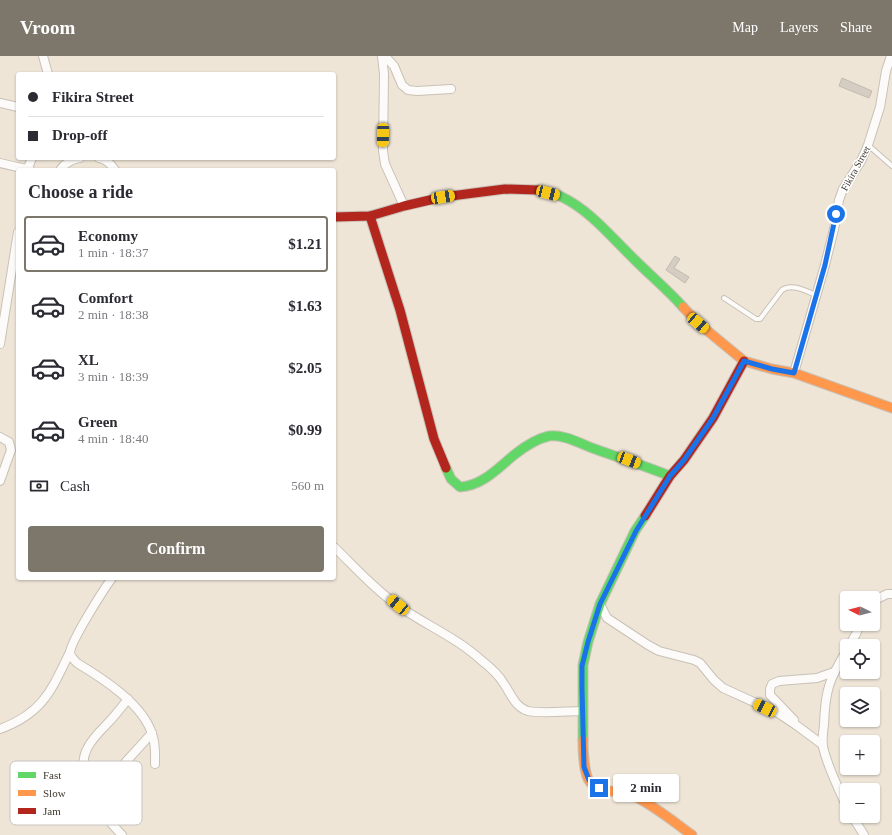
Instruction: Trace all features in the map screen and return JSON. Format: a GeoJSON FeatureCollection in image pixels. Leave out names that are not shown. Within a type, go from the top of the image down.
{"type":"FeatureCollection","features":[{"type":"Feature","properties":{"kind":"street"},"geometry":{"type":"LineString","coordinates":[[43,56],[47,72]]}},
{"type":"Feature","properties":{"kind":"street"},"geometry":{"type":"LineString","coordinates":[[384,56],[394,66],[402,85],[408,90],[417,91],[451,89]]}},
{"type":"Feature","properties":{"kind":"street"},"geometry":{"type":"LineString","coordinates":[[384,56],[383,151],[386,164],[404,206]]}},
{"type":"Feature","properties":{"kind":"street","name":"Fikira Street"},"geometry":{"type":"LineString","coordinates":[[794,373],[827,258],[841,194],[861,161],[868,145],[880,108],[886,70],[892,56]]}},
{"type":"Feature","properties":{"kind":"street"},"geometry":{"type":"LineString","coordinates":[[0,103],[16,107]]}},
{"type":"Feature","properties":{"kind":"street"},"geometry":{"type":"LineString","coordinates":[[61,168],[64,164],[71,160]]}},
{"type":"Feature","properties":{"kind":"street"},"geometry":{"type":"LineString","coordinates":[[104,160],[113,168]]}},
{"type":"Feature","properties":{"kind":"street"},"geometry":{"type":"LineString","coordinates":[[0,163],[21,168]]}},
{"type":"Feature","properties":{"kind":"street"},"geometry":{"type":"LineString","coordinates":[[336,217],[370,216],[443,197],[505,189],[536,190],[561,196],[584,211],[608,232],[698,323],[744,361],[772,369],[794,373],[892,408]]}},
{"type":"Feature","properties":{"kind":"street"},"geometry":{"type":"LineString","coordinates":[[370,216],[404,323],[430,429],[450,476],[456,485],[466,487],[480,481],[527,445],[539,438],[550,436],[581,443],[670,476]]}},
{"type":"Feature","properties":{"kind":"street"},"geometry":{"type":"LineString","coordinates":[[0,344],[16,244]]}},
{"type":"Feature","properties":{"kind":"street"},"geometry":{"type":"LineString","coordinates":[[692,835],[648,803],[634,796],[599,788],[589,780],[584,767],[582,666],[600,604],[636,531],[670,476],[684,460],[713,418],[744,361]]}},
{"type":"Feature","properties":{"kind":"street"},"geometry":{"type":"LineString","coordinates":[[0,437],[9,442],[11,450],[0,481]]}},
{"type":"Feature","properties":{"kind":"street"},"geometry":{"type":"LineString","coordinates":[[336,549],[372,584],[398,605],[416,618],[453,639],[494,671],[504,684],[511,698],[519,706],[528,711],[583,710]]}},
{"type":"Feature","properties":{"kind":"street"},"geometry":{"type":"LineString","coordinates":[[0,730],[22,720],[37,708],[47,696],[70,652],[76,637],[111,580]]}},
{"type":"Feature","properties":{"kind":"street"},"geometry":{"type":"LineString","coordinates":[[880,598],[887,594],[892,594]]}},
{"type":"Feature","properties":{"kind":"street"},"geometry":{"type":"LineString","coordinates":[[600,604],[607,618],[648,645],[659,651],[700,663],[714,680],[723,688],[778,714],[823,745]]}},
{"type":"Feature","properties":{"kind":"street"},"geometry":{"type":"LineString","coordinates":[[70,652],[72,658],[77,663],[111,685],[128,699],[143,717],[152,733],[156,748],[155,764]]}},
{"type":"Feature","properties":{"kind":"street"},"geometry":{"type":"LineString","coordinates":[[840,662],[827,690],[824,703],[823,745],[834,781],[840,793]]}},
{"type":"Feature","properties":{"kind":"street"},"geometry":{"type":"LineString","coordinates":[[796,725],[796,722],[770,696],[772,684],[779,681],[817,678],[834,672]]}},
{"type":"Feature","properties":{"kind":"street"},"geometry":{"type":"LineString","coordinates":[[84,761],[87,749],[94,738],[128,699]]}},
{"type":"Feature","properties":{"kind":"street"},"geometry":{"type":"LineString","coordinates":[[127,761],[152,733]]}},
{"type":"Feature","properties":{"kind":"street"},"geometry":{"type":"LineString","coordinates":[[856,823],[864,835]]}},
{"type":"Feature","properties":{"kind":"street"},"geometry":{"type":"LineString","coordinates":[[114,825],[122,835]]}},
{"type":"Feature","properties":{"kind":"lane"},"geometry":{"type":"LineString","coordinates":[[868,145],[892,166]]}},
{"type":"Feature","properties":{"kind":"lane"},"geometry":{"type":"LineString","coordinates":[[724,298],[756,319],[760,319],[782,290],[786,287],[794,287],[816,295]]}},
{"type":"Feature","properties":{"kind":"building"},"geometry":{"type":"Polygon","coordinates":[[[842,78],[872,91],[869,98],[839,86],[842,78]]]}},
{"type":"Feature","properties":{"kind":"building"},"geometry":{"type":"Polygon","coordinates":[[[675,256],[680,259],[674,268],[689,277],[685,283],[666,270],[675,256]]]}},
{"type":"Feature","properties":{"kind":"traffic: fast"},"geometry":{"type":"LineString","coordinates":[[538,190],[559,196],[573,203],[592,217],[683,307]]}},
{"type":"Feature","properties":{"kind":"traffic: fast"},"geometry":{"type":"LineString","coordinates":[[446,468],[451,479],[460,487],[468,486],[483,480],[518,452],[539,439],[549,436],[561,436],[670,476]]}},
{"type":"Feature","properties":{"kind":"traffic: fast"},"geometry":{"type":"LineString","coordinates":[[583,740],[583,665],[588,642],[600,604],[635,531],[645,516]]}},
{"type":"Feature","properties":{"kind":"traffic: slow"},"geometry":{"type":"LineString","coordinates":[[683,307],[698,323],[744,361],[772,369],[794,373],[892,408]]}},
{"type":"Feature","properties":{"kind":"traffic: slow"},"geometry":{"type":"LineString","coordinates":[[583,740],[585,768],[590,782],[595,786],[606,790],[625,793],[636,797],[658,810],[692,835]]}},
{"type":"Feature","properties":{"kind":"traffic: jam"},"geometry":{"type":"LineString","coordinates":[[336,217],[370,216],[443,197],[505,189],[538,190]]}},
{"type":"Feature","properties":{"kind":"traffic: jam"},"geometry":{"type":"LineString","coordinates":[[370,216],[400,310],[434,439],[446,468]]}},
{"type":"Feature","properties":{"kind":"traffic: jam"},"geometry":{"type":"LineString","coordinates":[[645,516],[670,476],[684,460],[713,418],[744,361]]}},
{"type":"Feature","properties":{"kind":"route"},"geometry":{"type":"LineString","coordinates":[[599,788],[589,780],[584,767],[582,666],[600,604],[636,531],[670,476],[700,439],[727,394],[744,361],[772,369],[794,373],[825,265],[836,214]]}}]}
